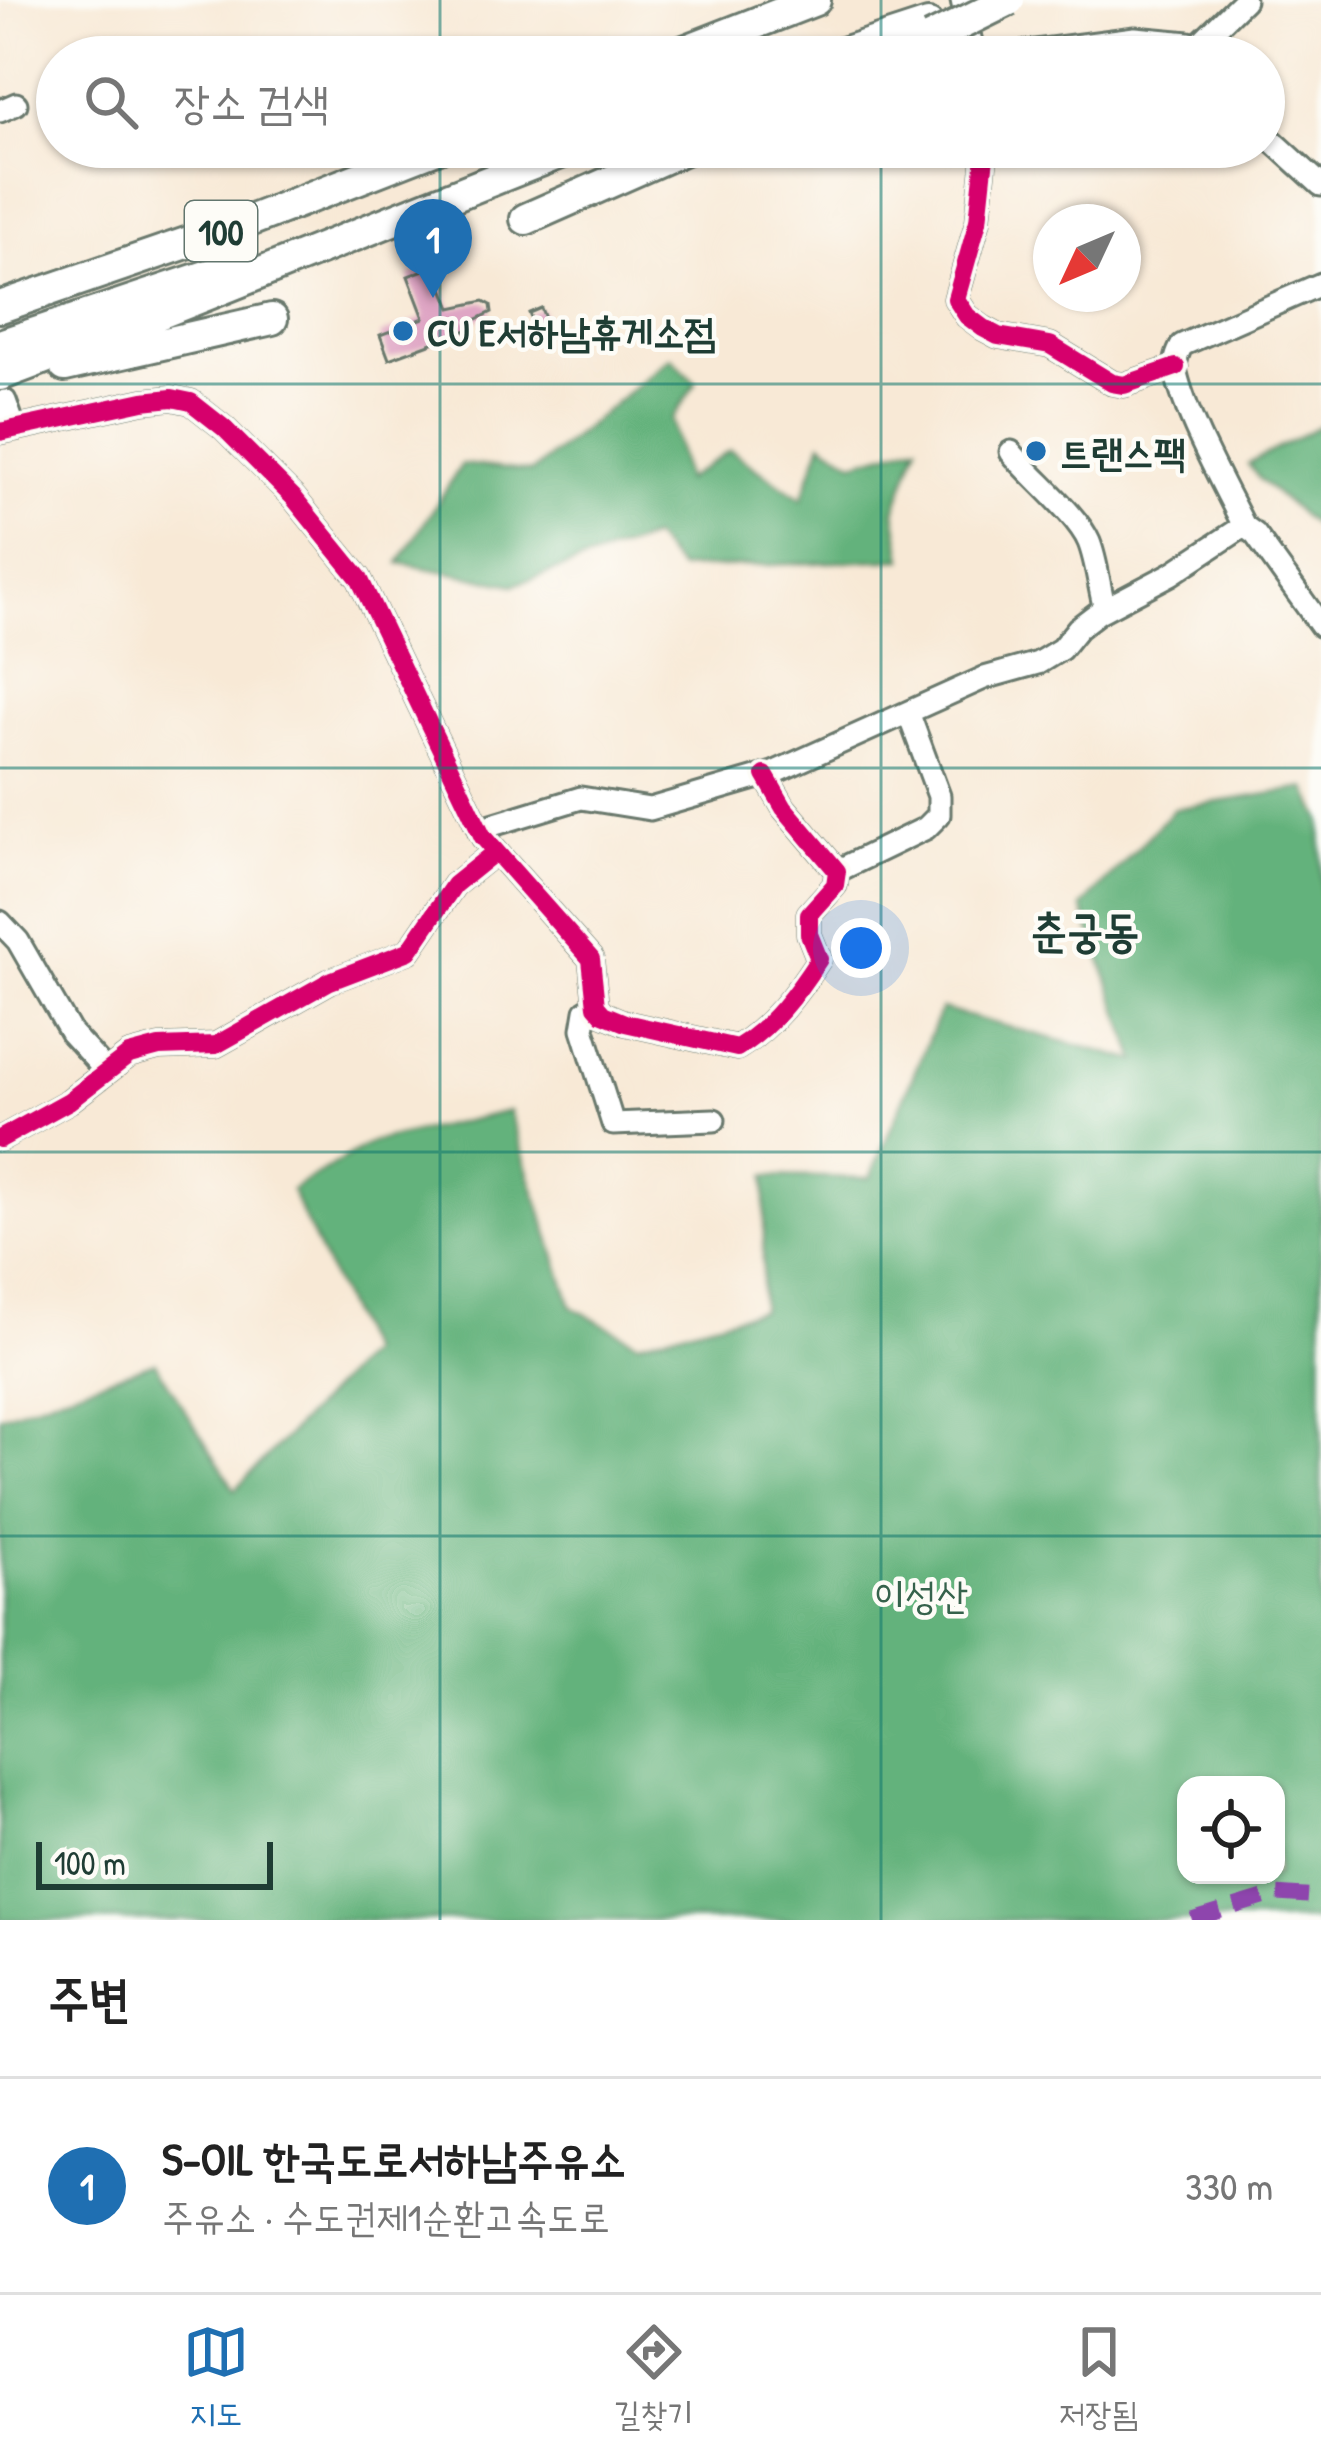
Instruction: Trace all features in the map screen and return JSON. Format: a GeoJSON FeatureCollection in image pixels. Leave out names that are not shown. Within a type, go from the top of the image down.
{"type":"FeatureCollection","features":[{"type":"Feature","properties":{"kind":"highway"},"geometry":{"type":"LineString","coordinates":[[723,36],[815,0]]}},
{"type":"Feature","properties":{"kind":"highway"},"geometry":{"type":"LineString","coordinates":[[913,36],[1005,0]]}},
{"type":"Feature","properties":{"kind":"highway"},"geometry":{"type":"LineString","coordinates":[[923,36],[929,32]]}},
{"type":"Feature","properties":{"kind":"highway","name":"100"},"geometry":{"type":"LineString","coordinates":[[0,308],[239,225],[385,168]]}},
{"type":"Feature","properties":{"kind":"highway","name":"100"},"geometry":{"type":"LineString","coordinates":[[2,384],[522,168]]}},
{"type":"Feature","properties":{"kind":"highway"},"geometry":{"type":"LineString","coordinates":[[526,219],[641,168]]}},
{"type":"Feature","properties":{"kind":"highway"},"geometry":{"type":"LineString","coordinates":[[0,345],[397,217]]}},
{"type":"Feature","properties":{"kind":"highway"},"geometry":{"type":"LineString","coordinates":[[2,384],[272,319]]}},
{"type":"Feature","properties":{"kind":"street"},"geometry":{"type":"LineString","coordinates":[[962,0],[970,36]]}},
{"type":"Feature","properties":{"kind":"street"},"geometry":{"type":"LineString","coordinates":[[1214,36],[1244,0]]}},
{"type":"Feature","properties":{"kind":"street"},"geometry":{"type":"LineString","coordinates":[[1285,152],[1321,185]]}},
{"type":"Feature","properties":{"kind":"street"},"geometry":{"type":"LineString","coordinates":[[984,168],[978,221],[956,299],[967,316],[998,336],[1050,346],[1112,383],[1124,385],[1176,368]]}},
{"type":"Feature","properties":{"kind":"street"},"geometry":{"type":"LineString","coordinates":[[1321,284],[1182,345],[1175,357],[1211,460],[1244,526],[1255,533],[1321,626]]}},
{"type":"Feature","properties":{"kind":"street"},"geometry":{"type":"LineString","coordinates":[[2,384],[7,431],[143,400],[191,402],[294,498],[359,578],[479,829],[591,959],[596,1006],[603,1014],[737,1048],[799,990],[819,959],[808,934],[809,914],[835,885],[837,871],[784,808],[765,775]]}},
{"type":"Feature","properties":{"kind":"street"},"geometry":{"type":"LineString","coordinates":[[1011,452],[1070,514],[1089,542],[1105,609]]}},
{"type":"Feature","properties":{"kind":"street"},"geometry":{"type":"LineString","coordinates":[[479,829],[581,797],[650,809],[765,775],[984,678],[1038,664],[1105,609],[1171,574],[1244,526]]}},
{"type":"Feature","properties":{"kind":"street"},"geometry":{"type":"LineString","coordinates":[[837,871],[926,828],[939,815],[938,796],[909,715]]}},
{"type":"Feature","properties":{"kind":"street"},"geometry":{"type":"LineString","coordinates":[[0,1139],[69,1101],[129,1055],[159,1047],[216,1045],[330,981],[409,952],[454,885],[495,852]]}},
{"type":"Feature","properties":{"kind":"street"},"geometry":{"type":"LineString","coordinates":[[0,922],[19,940],[70,1033],[106,1071]]}},
{"type":"Feature","properties":{"kind":"street"},"geometry":{"type":"LineString","coordinates":[[596,1006],[586,1011],[583,1029],[613,1124],[714,1120]]}},
{"type":"Feature","properties":{"kind":"green space"},"geometry":{"type":"Polygon","coordinates":[[[671,357],[696,383],[672,419],[685,480],[730,450],[802,499],[822,442],[854,462],[918,444],[895,511],[903,559],[679,569],[652,538],[514,585],[399,563],[462,464],[532,472],[671,357]]]}},
{"type":"Feature","properties":{"kind":"green space"},"geometry":{"type":"Polygon","coordinates":[[[1321,425],[1321,532],[1248,464],[1321,425]]]}},
{"type":"Feature","properties":{"kind":"green space","name":"이성산"},"geometry":{"type":"Polygon","coordinates":[[[1307,788],[1321,820],[1321,1920],[0,1920],[0,1416],[155,1362],[235,1490],[367,1353],[291,1190],[372,1142],[509,1111],[572,1307],[638,1342],[761,1310],[766,1176],[870,1178],[941,1009],[1137,1061],[1082,907],[1174,809],[1307,788]]]}},
{"type":"Feature","properties":{"kind":"building"},"geometry":{"type":"Polygon","coordinates":[[[434,266],[451,308],[484,301],[492,312],[471,322],[473,328],[389,359],[380,335],[424,318],[408,276],[434,266]]]}},
{"type":"Feature","properties":{"kind":"building"},"geometry":{"type":"Polygon","coordinates":[[[541,308],[550,332],[537,336],[529,313],[541,308]]]}},
{"type":"Feature","properties":{"kind":"marked path"},"geometry":{"type":"LineString","coordinates":[[1192,1920],[1276,1894],[1321,1897]]}},
{"type":"Feature","properties":{"kind":"cycle path"},"geometry":{"type":"LineString","coordinates":[[984,168],[978,221],[956,299],[967,316],[998,336],[1050,345],[1112,383],[1124,385],[1176,367]]}},
{"type":"Feature","properties":{"kind":"cycle path"},"geometry":{"type":"LineString","coordinates":[[0,432],[172,398],[191,402],[224,428],[294,498],[359,578],[483,837],[591,959],[596,1006],[603,1014],[737,1048],[773,1020],[811,972],[819,959],[809,934],[809,914],[835,885],[837,871],[784,808],[765,775]]}},
{"type":"Feature","properties":{"kind":"cycle path"},"geometry":{"type":"LineString","coordinates":[[0,1139],[69,1101],[129,1055],[159,1047],[216,1045],[330,981],[409,951],[454,885],[495,852]]}},
{"type":"Feature","properties":{"kind":"place","name":"S-OIL 한국도로서하남주유소"},"geometry":{"type":"Point","coordinates":[433,298]}},
{"type":"Feature","properties":{"kind":"place","name":"CU E서하남휴게소점"},"geometry":{"type":"Point","coordinates":[403,331]}},
{"type":"Feature","properties":{"kind":"place","name":"트랜스팩"},"geometry":{"type":"Point","coordinates":[1036,451]}},
{"type":"Feature","properties":{"kind":"district","name":"춘궁동"},"geometry":{"type":"Point","coordinates":[1085,929]}}]}
